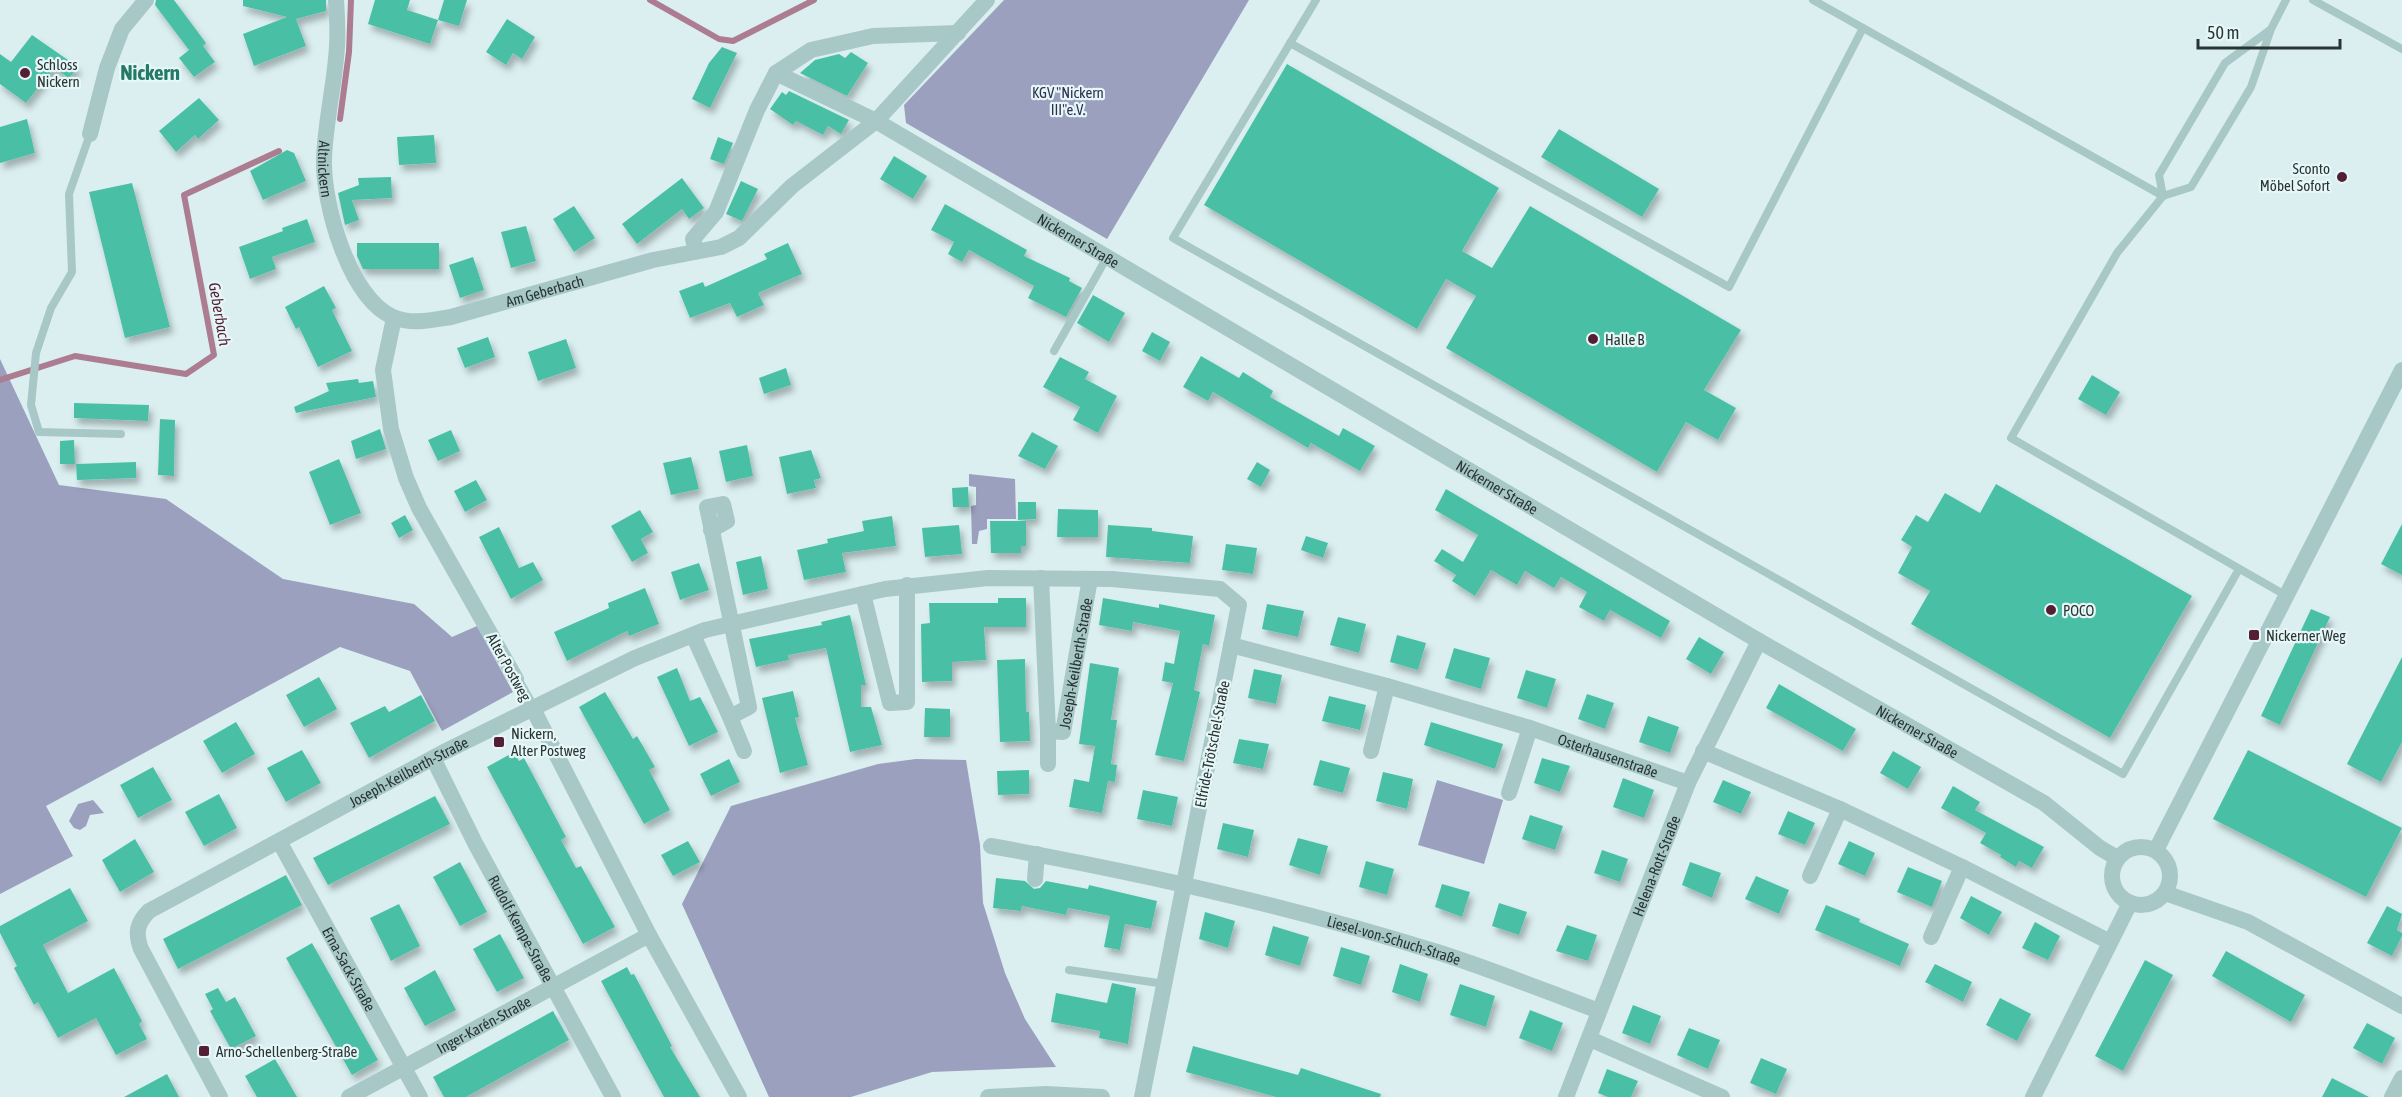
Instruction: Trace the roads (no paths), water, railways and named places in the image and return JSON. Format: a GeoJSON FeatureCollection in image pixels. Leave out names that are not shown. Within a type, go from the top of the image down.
{"type":"FeatureCollection","features":[{"type":"Feature","properties":{"kind":"street"},"geometry":{"type":"LineString","coordinates":[[90,134],[107,68],[122,29],[146,0]]}},
{"type":"Feature","properties":{"kind":"street","name":"Altnickern"},"geometry":{"type":"LineString","coordinates":[[336,0],[337,46],[324,161],[327,192],[346,261],[358,285],[377,307],[394,318]]}},
{"type":"Feature","properties":{"kind":"street","name":"Am Geberbach"},"geometry":{"type":"LineString","coordinates":[[394,318],[420,322],[451,317],[568,283],[696,251],[721,247],[739,238],[792,186],[876,121],[987,0]]}},
{"type":"Feature","properties":{"kind":"street"},"geometry":{"type":"LineString","coordinates":[[696,251],[693,239],[716,212],[757,110],[776,73],[811,50],[863,38],[958,33]]}},
{"type":"Feature","properties":{"kind":"street"},"geometry":{"type":"LineString","coordinates":[[776,73],[876,121]]}},
{"type":"Feature","properties":{"kind":"street","name":"Nickerner Straße"},"geometry":{"type":"LineString","coordinates":[[876,121],[1759,641],[2044,803],[2100,848],[2117,858]]}},
{"type":"Feature","properties":{"kind":"street","name":"Alter Postweg"},"geometry":{"type":"LineString","coordinates":[[394,318],[383,370],[391,429],[406,478],[419,508],[533,709],[649,935],[739,1097]]}},
{"type":"Feature","properties":{"kind":"street"},"geometry":{"type":"LineString","coordinates":[[2156,850],[2402,370]]}},
{"type":"Feature","properties":{"kind":"street"},"geometry":{"type":"LineString","coordinates":[[711,530],[749,707],[730,717]]}},
{"type":"Feature","properties":{"kind":"street","name":"Joseph-Keilberth-Straße"},"geometry":{"type":"LineString","coordinates":[[220,1097],[141,949],[137,930],[141,920],[149,911],[433,758],[635,658],[693,634],[731,623],[907,585],[988,578],[1090,579],[1220,589],[1239,605]]}},
{"type":"Feature","properties":{"kind":"street","name":"Joseph-Keilberth-Straße"},"geometry":{"type":"LineString","coordinates":[[1041,578],[1048,764]]}},
{"type":"Feature","properties":{"kind":"street","name":"Joseph-Keilberth-Straße"},"geometry":{"type":"LineString","coordinates":[[1048,731],[1063,732],[1090,579]]}},
{"type":"Feature","properties":{"kind":"street"},"geometry":{"type":"LineString","coordinates":[[863,594],[890,703],[907,702],[907,585]]}},
{"type":"Feature","properties":{"kind":"street","name":"Elfride-Trötschel-Straße"},"geometry":{"type":"LineString","coordinates":[[1142,1097],[1239,605]]}},
{"type":"Feature","properties":{"kind":"street"},"geometry":{"type":"LineString","coordinates":[[693,634],[744,751]]}},
{"type":"Feature","properties":{"kind":"street","name":"Helena-Rott-Straße"},"geometry":{"type":"LineString","coordinates":[[1566,1097],[1688,783],[1759,641]]}},
{"type":"Feature","properties":{"kind":"street","name":"Osterhausenstraße"},"geometry":{"type":"LineString","coordinates":[[1231,645],[1387,686],[1530,728],[1688,783]]}},
{"type":"Feature","properties":{"kind":"street"},"geometry":{"type":"LineString","coordinates":[[1371,751],[1387,686]]}},
{"type":"Feature","properties":{"kind":"street"},"geometry":{"type":"LineString","coordinates":[[1509,793],[1530,728]]}},
{"type":"Feature","properties":{"kind":"street"},"geometry":{"type":"LineString","coordinates":[[1702,751],[1840,809],[1962,867],[2110,942]]}},
{"type":"Feature","properties":{"kind":"street","name":"Rudolf-Kempe-Straße"},"geometry":{"type":"LineString","coordinates":[[433,758],[613,1097]]}},
{"type":"Feature","properties":{"kind":"street"},"geometry":{"type":"LineString","coordinates":[[1810,876],[1840,809]]}},
{"type":"Feature","properties":{"kind":"street","name":"Erna-Sack-Straße"},"geometry":{"type":"LineString","coordinates":[[279,841],[420,1097]]}},
{"type":"Feature","properties":{"kind":"street"},"geometry":{"type":"LineString","coordinates":[[991,846],[1185,883]]}},
{"type":"Feature","properties":{"kind":"street"},"geometry":{"type":"LineString","coordinates":[[2144,846],[2156,850],[2166,860],[2170,870],[2170,880],[2165,892],[2156,901],[2144,905],[2130,903],[2114,889],[2111,871],[2117,858],[2126,850],[2144,846]]}},
{"type":"Feature","properties":{"kind":"street"},"geometry":{"type":"LineString","coordinates":[[1035,879],[1037,854]]}},
{"type":"Feature","properties":{"kind":"street"},"geometry":{"type":"LineString","coordinates":[[1931,937],[1962,867]]}},
{"type":"Feature","properties":{"kind":"street","name":"Liesel-von-Schuch-Straße"},"geometry":{"type":"LineString","coordinates":[[1185,883],[1272,904],[1438,952],[1599,1011]]}},
{"type":"Feature","properties":{"kind":"street"},"geometry":{"type":"LineString","coordinates":[[2165,892],[2248,922],[2402,1006]]}},
{"type":"Feature","properties":{"kind":"street"},"geometry":{"type":"LineString","coordinates":[[2033,1097],[2130,903]]}},
{"type":"Feature","properties":{"kind":"street","name":"Inger-Karén-Straße"},"geometry":{"type":"LineString","coordinates":[[349,1097],[649,935]]}},
{"type":"Feature","properties":{"kind":"street"},"geometry":{"type":"LineString","coordinates":[[1590,1039],[1720,1096]]}},
{"type":"Feature","properties":{"kind":"street"},"geometry":{"type":"LineString","coordinates":[[2392,1097],[2402,1078]]}},
{"type":"Feature","properties":{"kind":"street"},"geometry":{"type":"LineString","coordinates":[[988,1097],[1046,1094],[1102,1097]]}},
{"type":"Feature","properties":{"kind":"lane"},"geometry":{"type":"LineString","coordinates":[[1316,0],[1173,237],[2123,774],[2239,569]]}},
{"type":"Feature","properties":{"kind":"lane"},"geometry":{"type":"LineString","coordinates":[[1813,0],[2163,196]]}},
{"type":"Feature","properties":{"kind":"lane"},"geometry":{"type":"LineString","coordinates":[[2286,0],[2271,29],[2251,87],[2191,187],[2163,196],[2117,253],[2011,438],[2288,596]]}},
{"type":"Feature","properties":{"kind":"lane"},"geometry":{"type":"LineString","coordinates":[[2313,0],[2402,49]]}},
{"type":"Feature","properties":{"kind":"lane"},"geometry":{"type":"LineString","coordinates":[[1290,43],[1729,287],[1863,28]]}},
{"type":"Feature","properties":{"kind":"lane"},"geometry":{"type":"LineString","coordinates":[[2163,196],[2159,175],[2225,63],[2271,29]]}},
{"type":"Feature","properties":{"kind":"lane"},"geometry":{"type":"LineString","coordinates":[[90,134],[69,194],[72,272],[51,308],[36,353],[31,405],[39,432],[121,434]]}},
{"type":"Feature","properties":{"kind":"lane"},"geometry":{"type":"LineString","coordinates":[[1054,351],[1107,257]]}},
{"type":"Feature","properties":{"kind":"lane"},"geometry":{"type":"LineString","coordinates":[[1069,969],[1165,984]]}},
{"type":"Feature","properties":{"kind":"waterway","name":"Geberbach"},"geometry":{"type":"LineString","coordinates":[[340,119],[349,52],[351,0]]}},
{"type":"Feature","properties":{"kind":"waterway","name":"Geberbach"},"geometry":{"type":"LineString","coordinates":[[650,0],[719,39],[733,41],[814,0]]}},
{"type":"Feature","properties":{"kind":"waterway","name":"Geberbach"},"geometry":{"type":"LineString","coordinates":[[0,380],[75,356],[186,374],[214,355],[184,195],[279,151]]}},
{"type":"Feature","properties":{"kind":"place","name":"Schloss Nickern"},"geometry":{"type":"Point","coordinates":[25,73]}},
{"type":"Feature","properties":{"kind":"place","name":"Sconto Möbel Sofort"},"geometry":{"type":"Point","coordinates":[2342,177]}},
{"type":"Feature","properties":{"kind":"place","name":"Halle B"},"geometry":{"type":"Point","coordinates":[1593,339]}},
{"type":"Feature","properties":{"kind":"place","name":"POCO"},"geometry":{"type":"Point","coordinates":[2051,610]}},
{"type":"Feature","properties":{"kind":"place","name":"Nickerner Weg"},"geometry":{"type":"Point","coordinates":[2254,635]}},
{"type":"Feature","properties":{"kind":"place","name":"Nickern, Alter Postweg"},"geometry":{"type":"Point","coordinates":[499,742]}},
{"type":"Feature","properties":{"kind":"place","name":"Arno-Schellenberg-Straße"},"geometry":{"type":"Point","coordinates":[204,1051]}},
{"type":"Feature","properties":{"kind":"district","name":"Nickern"},"geometry":{"type":"Point","coordinates":[150,72]}},
{"type":"Feature","properties":{"kind":"park label","name":"KGV \"Nickern III\"e.V."},"geometry":{"type":"Point","coordinates":[1068,100]}}]}
